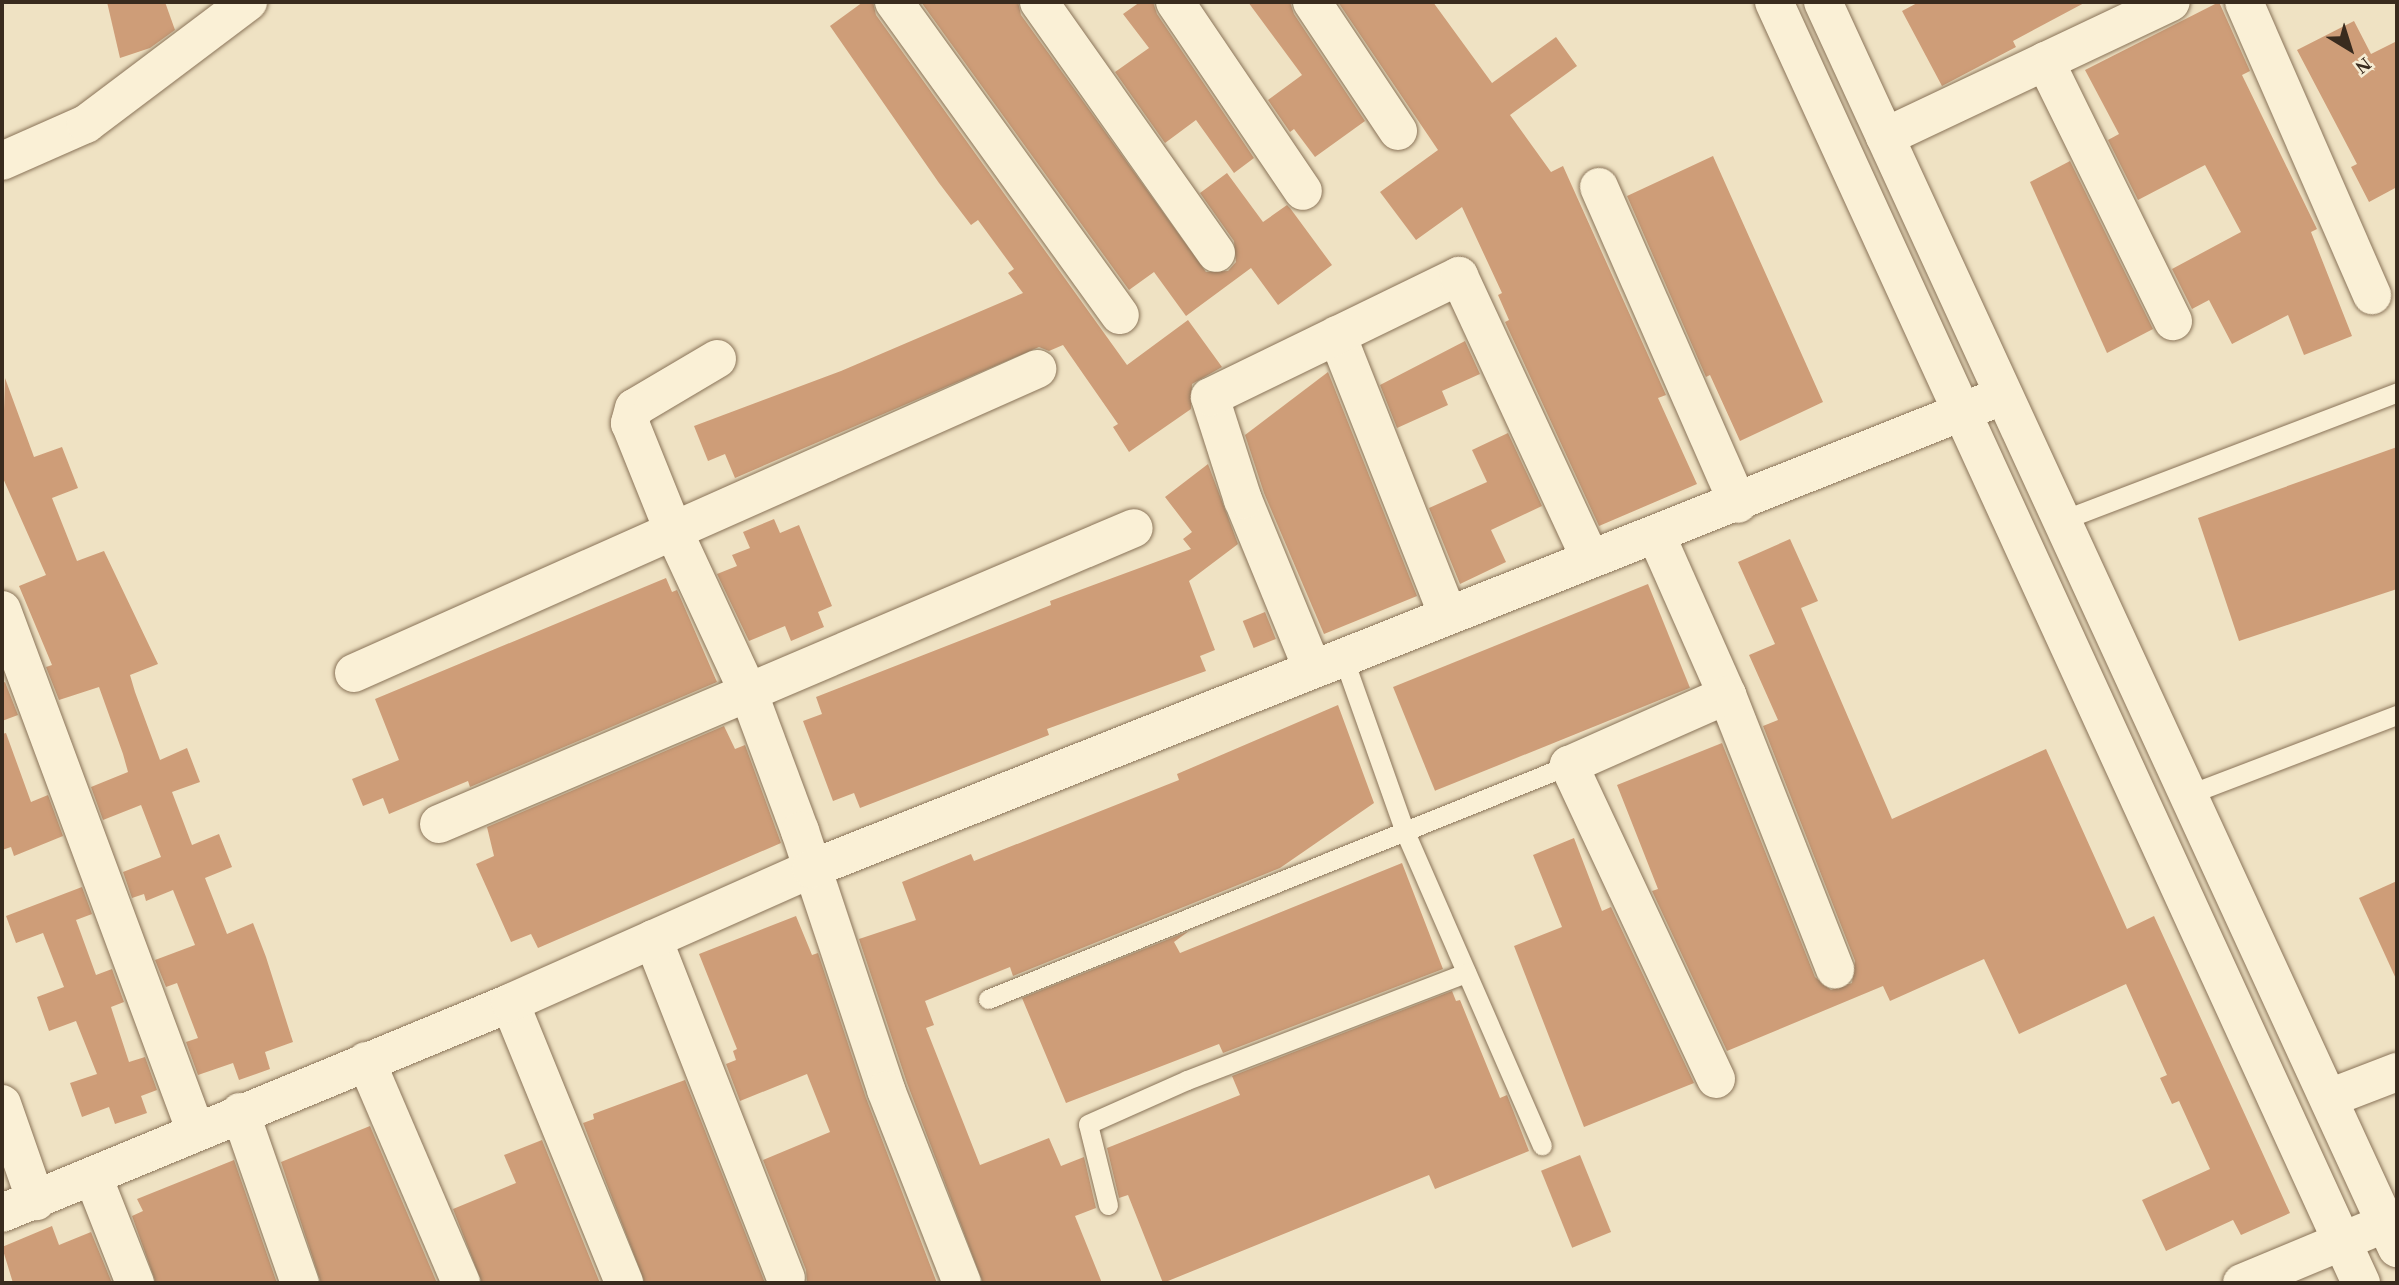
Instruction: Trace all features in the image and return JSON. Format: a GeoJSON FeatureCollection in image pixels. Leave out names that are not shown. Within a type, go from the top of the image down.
{"type":"FeatureCollection","features":[{"type":"Feature","properties":{"kind":"street"},"geometry":{"type":"LineString","coordinates":[[2,161],[86,124],[248,2]]}},
{"type":"Feature","properties":{"kind":"street"},"geometry":{"type":"LineString","coordinates":[[894,2],[1120,315]]}},
{"type":"Feature","properties":{"kind":"street"},"geometry":{"type":"LineString","coordinates":[[1039,2],[1216,253]]}},
{"type":"Feature","properties":{"kind":"street"},"geometry":{"type":"LineString","coordinates":[[1175,2],[1303,191]]}},
{"type":"Feature","properties":{"kind":"street"},"geometry":{"type":"LineString","coordinates":[[1312,2],[1398,131]]}},
{"type":"Feature","properties":{"kind":"street"},"geometry":{"type":"LineString","coordinates":[[1774,2],[2361,1283]]}},
{"type":"Feature","properties":{"kind":"street"},"geometry":{"type":"LineString","coordinates":[[1823,2],[2187,795],[2332,1097],[2392,1236],[2343,1241],[2242,1283]]}},
{"type":"Feature","properties":{"kind":"street"},"geometry":{"type":"LineString","coordinates":[[1885,137],[2171,2]]}},
{"type":"Feature","properties":{"kind":"street"},"geometry":{"type":"LineString","coordinates":[[2244,2],[2372,295]]}},
{"type":"Feature","properties":{"kind":"street"},"geometry":{"type":"LineString","coordinates":[[2045,61],[2173,321]]}},
{"type":"Feature","properties":{"kind":"street"},"geometry":{"type":"LineString","coordinates":[[1599,187],[1738,504]]}},
{"type":"Feature","properties":{"kind":"street"},"geometry":{"type":"LineString","coordinates":[[1327,662],[1243,500],[1210,397],[1459,276],[1590,558]]}},
{"type":"Feature","properties":{"kind":"street"},"geometry":{"type":"LineString","coordinates":[[1337,335],[1447,613]]}},
{"type":"Feature","properties":{"kind":"street"},"geometry":{"type":"LineString","coordinates":[[718,359],[634,408],[630,423],[673,530],[749,694],[886,1090],[962,1283]]}},
{"type":"Feature","properties":{"kind":"street"},"geometry":{"type":"LineString","coordinates":[[354,673],[1037,369]]}},
{"type":"Feature","properties":{"kind":"street"},"geometry":{"type":"LineString","coordinates":[[2,1104],[19,1207],[94,1178],[240,1112],[510,1003],[811,869],[1447,613],[1590,558],[1657,537],[2002,396]]}},
{"type":"Feature","properties":{"kind":"street"},"geometry":{"type":"LineString","coordinates":[[439,824],[1134,528]]}},
{"type":"Feature","properties":{"kind":"street"},"geometry":{"type":"LineString","coordinates":[[1657,537],[1727,695],[1835,969]]}},
{"type":"Feature","properties":{"kind":"street"},"geometry":{"type":"LineString","coordinates":[[2,610],[196,1132]]}},
{"type":"Feature","properties":{"kind":"street"},"geometry":{"type":"LineString","coordinates":[[1716,1079],[1569,765],[1727,695]]}},
{"type":"Feature","properties":{"kind":"street"},"geometry":{"type":"LineString","coordinates":[[653,939],[786,1278]]}},
{"type":"Feature","properties":{"kind":"street"},"geometry":{"type":"LineString","coordinates":[[510,1003],[624,1283]]}},
{"type":"Feature","properties":{"kind":"street"},"geometry":{"type":"LineString","coordinates":[[366,1061],[461,1283]]}},
{"type":"Feature","properties":{"kind":"street"},"geometry":{"type":"LineString","coordinates":[[2332,1097],[2397,1072]]}},
{"type":"Feature","properties":{"kind":"street"},"geometry":{"type":"LineString","coordinates":[[240,1112],[300,1283]]}},
{"type":"Feature","properties":{"kind":"street"},"geometry":{"type":"LineString","coordinates":[[94,1178],[135,1283]]}},
{"type":"Feature","properties":{"kind":"lane"},"geometry":{"type":"LineString","coordinates":[[2060,521],[2397,392]]}},
{"type":"Feature","properties":{"kind":"lane"},"geometry":{"type":"LineString","coordinates":[[1327,662],[1405,832],[1542,1145]]}},
{"type":"Feature","properties":{"kind":"lane"},"geometry":{"type":"LineString","coordinates":[[2187,795],[2397,715]]}},
{"type":"Feature","properties":{"kind":"lane"},"geometry":{"type":"LineString","coordinates":[[988,999],[1569,765]]}},
{"type":"Feature","properties":{"kind":"lane"},"geometry":{"type":"LineString","coordinates":[[1108,1205],[1088,1124],[1187,1080],[1466,973]]}},
{"type":"Feature","properties":{"kind":"building"},"geometry":{"type":"Polygon","coordinates":[[[107,2],[165,2],[175,30],[150,48],[120,58],[107,2]]]}},
{"type":"Feature","properties":{"kind":"building"},"geometry":{"type":"Polygon","coordinates":[[[863,2],[873,2],[876,15],[1127,365],[1188,320],[1222,367],[1192,384],[1191,409],[1129,452],[1113,427],[1118,424],[1063,345],[1049,351],[1039,347],[735,478],[725,454],[708,461],[694,426],[841,371],[1023,293],[1008,273],[1014,269],[978,220],[971,225],[939,183],[830,26],[863,2]]]}},
{"type":"Feature","properties":{"kind":"building"},"geometry":{"type":"Polygon","coordinates":[[[921,2],[1018,2],[1021,15],[1206,272],[1228,271],[1236,262],[1234,241],[1200,193],[1227,173],[1263,222],[1287,205],[1332,265],[1278,305],[1251,268],[1186,316],[1154,272],[1129,290],[921,2]]]}},
{"type":"Feature","properties":{"kind":"building"},"geometry":{"type":"Polygon","coordinates":[[[1140,2],[1153,2],[1157,14],[1254,158],[1234,173],[1196,120],[1165,143],[1115,72],[1149,48],[1123,14],[1140,2]]]}},
{"type":"Feature","properties":{"kind":"building"},"geometry":{"type":"Polygon","coordinates":[[[1248,2],[1290,2],[1294,14],[1365,121],[1315,157],[1294,129],[1290,132],[1268,100],[1302,75],[1248,2]]]}},
{"type":"Feature","properties":{"kind":"building"},"geometry":{"type":"Polygon","coordinates":[[[1338,2],[1433,2],[1492,83],[1556,37],[1577,66],[1510,115],[1551,172],[1563,166],[1666,395],[1658,398],[1697,484],[1599,526],[1505,322],[1509,320],[1498,295],[1502,293],[1462,207],[1416,240],[1380,192],[1438,150],[1338,2]]]}},
{"type":"Feature","properties":{"kind":"building"},"geometry":{"type":"Polygon","coordinates":[[[1919,2],[2086,2],[2013,41],[2016,47],[1942,86],[1902,11],[1919,2]]]}},
{"type":"Feature","properties":{"kind":"building"},"geometry":{"type":"Polygon","coordinates":[[[2219,2],[2250,71],[2242,75],[2317,229],[2311,232],[2352,336],[2304,355],[2288,315],[2232,344],[2209,300],[2192,309],[2172,269],[2241,232],[2205,165],[2138,200],[2108,140],[2119,134],[2085,70],[2219,2]]]}},
{"type":"Feature","properties":{"kind":"building"},"geometry":{"type":"Polygon","coordinates":[[[2354,21],[2371,54],[2397,41],[2397,187],[2369,202],[2351,167],[2357,164],[2297,50],[2354,21]]]}},
{"type":"Feature","properties":{"kind":"building"},"geometry":{"type":"Polygon","coordinates":[[[1713,156],[1823,402],[1740,441],[1710,375],[1706,377],[1627,196],[1713,156]]]}},
{"type":"Feature","properties":{"kind":"building"},"geometry":{"type":"Polygon","coordinates":[[[2070,161],[2153,329],[2107,353],[2030,182],[2070,161]]]}},
{"type":"Feature","properties":{"kind":"building"},"geometry":{"type":"Polygon","coordinates":[[[1465,341],[1480,374],[1442,391],[1448,405],[1397,428],[1380,385],[1465,341]]]}},
{"type":"Feature","properties":{"kind":"building"},"geometry":{"type":"Polygon","coordinates":[[[1328,372],[1417,596],[1324,634],[1264,493],[1245,435],[1328,372]]]}},
{"type":"Feature","properties":{"kind":"building"},"geometry":{"type":"Polygon","coordinates":[[[5,378],[34,457],[62,447],[78,488],[52,498],[77,561],[104,551],[158,664],[130,675],[160,760],[187,748],[200,782],[172,792],[192,845],[219,834],[232,867],[205,878],[227,934],[253,923],[266,957],[293,1042],[265,1052],[270,1069],[239,1080],[233,1063],[198,1075],[186,1042],[198,1038],[177,983],[166,987],[155,960],[195,945],[173,890],[146,901],[144,894],[132,898],[123,872],[161,857],[141,805],[103,820],[91,787],[128,772],[99,687],[59,700],[46,667],[52,665],[19,586],[46,575],[2,476],[5,378]]]}},
{"type":"Feature","properties":{"kind":"building"},"geometry":{"type":"Polygon","coordinates":[[[1508,433],[1542,506],[1491,530],[1506,562],[1460,584],[1429,508],[1487,482],[1472,450],[1508,433]]]}},
{"type":"Feature","properties":{"kind":"building"},"geometry":{"type":"Polygon","coordinates":[[[2397,447],[2397,589],[2239,641],[2198,518],[2397,447]]]}},
{"type":"Feature","properties":{"kind":"building"},"geometry":{"type":"Polygon","coordinates":[[[1208,464],[1238,544],[1189,581],[1215,650],[1200,656],[1206,671],[1047,729],[1049,735],[860,808],[854,793],[833,801],[803,721],[822,714],[816,697],[1051,605],[1050,601],[1191,549],[1183,539],[1192,532],[1165,497],[1208,464]]]}},
{"type":"Feature","properties":{"kind":"building"},"geometry":{"type":"Polygon","coordinates":[[[774,519],[780,533],[799,525],[832,606],[818,612],[824,627],[791,641],[785,626],[749,641],[717,574],[737,566],[732,555],[750,548],[743,532],[774,519]]]}},
{"type":"Feature","properties":{"kind":"building"},"geometry":{"type":"Polygon","coordinates":[[[1790,539],[1818,601],[1801,608],[1892,819],[2046,749],[2127,929],[2154,916],[2290,1213],[2241,1235],[2233,1220],[2166,1251],[2142,1200],[2210,1169],[2179,1101],[2172,1104],[2160,1078],[2167,1075],[2126,984],[2019,1034],[1984,959],[1890,1001],[1883,986],[1727,1051],[1652,891],[1658,889],[1617,785],[1722,743],[1815,977],[1831,990],[1852,983],[1855,961],[1763,726],[1778,720],[1749,655],[1775,644],[1738,562],[1790,539]]]}},
{"type":"Feature","properties":{"kind":"building"},"geometry":{"type":"Polygon","coordinates":[[[666,578],[672,592],[677,590],[717,682],[470,787],[468,781],[389,814],[383,798],[363,806],[352,779],[399,760],[375,699],[666,578]]]}},
{"type":"Feature","properties":{"kind":"building"},"geometry":{"type":"Polygon","coordinates":[[[1648,584],[1690,688],[1435,791],[1393,687],[1648,584]]]}},
{"type":"Feature","properties":{"kind":"building"},"geometry":{"type":"Polygon","coordinates":[[[1265,612],[1276,639],[1254,648],[1243,621],[1265,612]]]}},
{"type":"Feature","properties":{"kind":"building"},"geometry":{"type":"Polygon","coordinates":[[[5,682],[18,715],[2,721],[2,683],[5,682]]]}},
{"type":"Feature","properties":{"kind":"building"},"geometry":{"type":"Polygon","coordinates":[[[1338,705],[1374,803],[1280,868],[1013,976],[1010,967],[925,1001],[934,1025],[926,1028],[980,1165],[1049,1138],[1061,1166],[1084,1157],[1096,1208],[1075,1216],[1102,1283],[983,1283],[907,1083],[859,939],[916,920],[902,882],[971,854],[974,861],[1179,780],[1177,774],[1338,705]]]}},
{"type":"Feature","properties":{"kind":"building"},"geometry":{"type":"Polygon","coordinates":[[[724,726],[735,749],[745,745],[781,843],[538,948],[531,934],[511,942],[476,864],[494,856],[487,827],[724,726]]]}},
{"type":"Feature","properties":{"kind":"building"},"geometry":{"type":"Polygon","coordinates":[[[6,733],[31,802],[48,795],[63,836],[14,856],[11,847],[2,850],[2,734],[6,733]]]}},
{"type":"Feature","properties":{"kind":"building"},"geometry":{"type":"Polygon","coordinates":[[[1574,838],[1602,911],[1611,907],[1694,1083],[1584,1127],[1514,946],[1562,927],[1533,855],[1574,838]]]}},
{"type":"Feature","properties":{"kind":"building"},"geometry":{"type":"Polygon","coordinates":[[[1402,863],[1443,969],[1223,1053],[1219,1044],[1066,1103],[1022,998],[1189,931],[1174,942],[1180,953],[1402,863]]]}},
{"type":"Feature","properties":{"kind":"building"},"geometry":{"type":"Polygon","coordinates":[[[2397,881],[2397,981],[2359,898],[2397,881]]]}},
{"type":"Feature","properties":{"kind":"building"},"geometry":{"type":"Polygon","coordinates":[[[82,887],[92,914],[76,920],[96,975],[112,969],[124,1002],[111,1007],[129,1062],[145,1057],[157,1090],[141,1096],[147,1113],[115,1124],[109,1107],[82,1117],[70,1083],[97,1074],[76,1021],[49,1031],[37,997],[64,987],[43,933],[16,943],[6,916],[82,887]]]}},
{"type":"Feature","properties":{"kind":"building"},"geometry":{"type":"Polygon","coordinates":[[[796,916],[812,955],[818,953],[866,1098],[937,1283],[807,1283],[806,1270],[763,1160],[830,1132],[807,1074],[740,1101],[726,1064],[736,1060],[733,1051],[737,1049],[699,954],[796,916]]]}},
{"type":"Feature","properties":{"kind":"building"},"geometry":{"type":"Polygon","coordinates":[[[1452,991],[1456,1001],[1460,1000],[1500,1098],[1507,1095],[1529,1151],[1435,1189],[1429,1175],[1163,1283],[1128,1195],[1119,1198],[1107,1148],[1240,1095],[1232,1076],[1452,991]]]}},
{"type":"Feature","properties":{"kind":"building"},"geometry":{"type":"Polygon","coordinates":[[[685,1080],[765,1283],[645,1283],[583,1123],[594,1119],[593,1114],[685,1080]]]}},
{"type":"Feature","properties":{"kind":"building"},"geometry":{"type":"Polygon","coordinates":[[[370,1126],[437,1283],[321,1283],[281,1162],[370,1126]]]}},
{"type":"Feature","properties":{"kind":"building"},"geometry":{"type":"Polygon","coordinates":[[[542,1140],[600,1283],[482,1283],[453,1209],[516,1183],[504,1155],[542,1140]]]}},
{"type":"Feature","properties":{"kind":"building"},"geometry":{"type":"Polygon","coordinates":[[[1580,1155],[1611,1232],[1572,1248],[1541,1171],[1580,1155]]]}},
{"type":"Feature","properties":{"kind":"building"},"geometry":{"type":"Polygon","coordinates":[[[234,1160],[277,1283],[156,1283],[132,1216],[143,1211],[137,1199],[234,1160]]]}},
{"type":"Feature","properties":{"kind":"building"},"geometry":{"type":"Polygon","coordinates":[[[52,1226],[59,1245],[91,1232],[112,1283],[13,1283],[2,1247],[52,1226]]]}}]}
